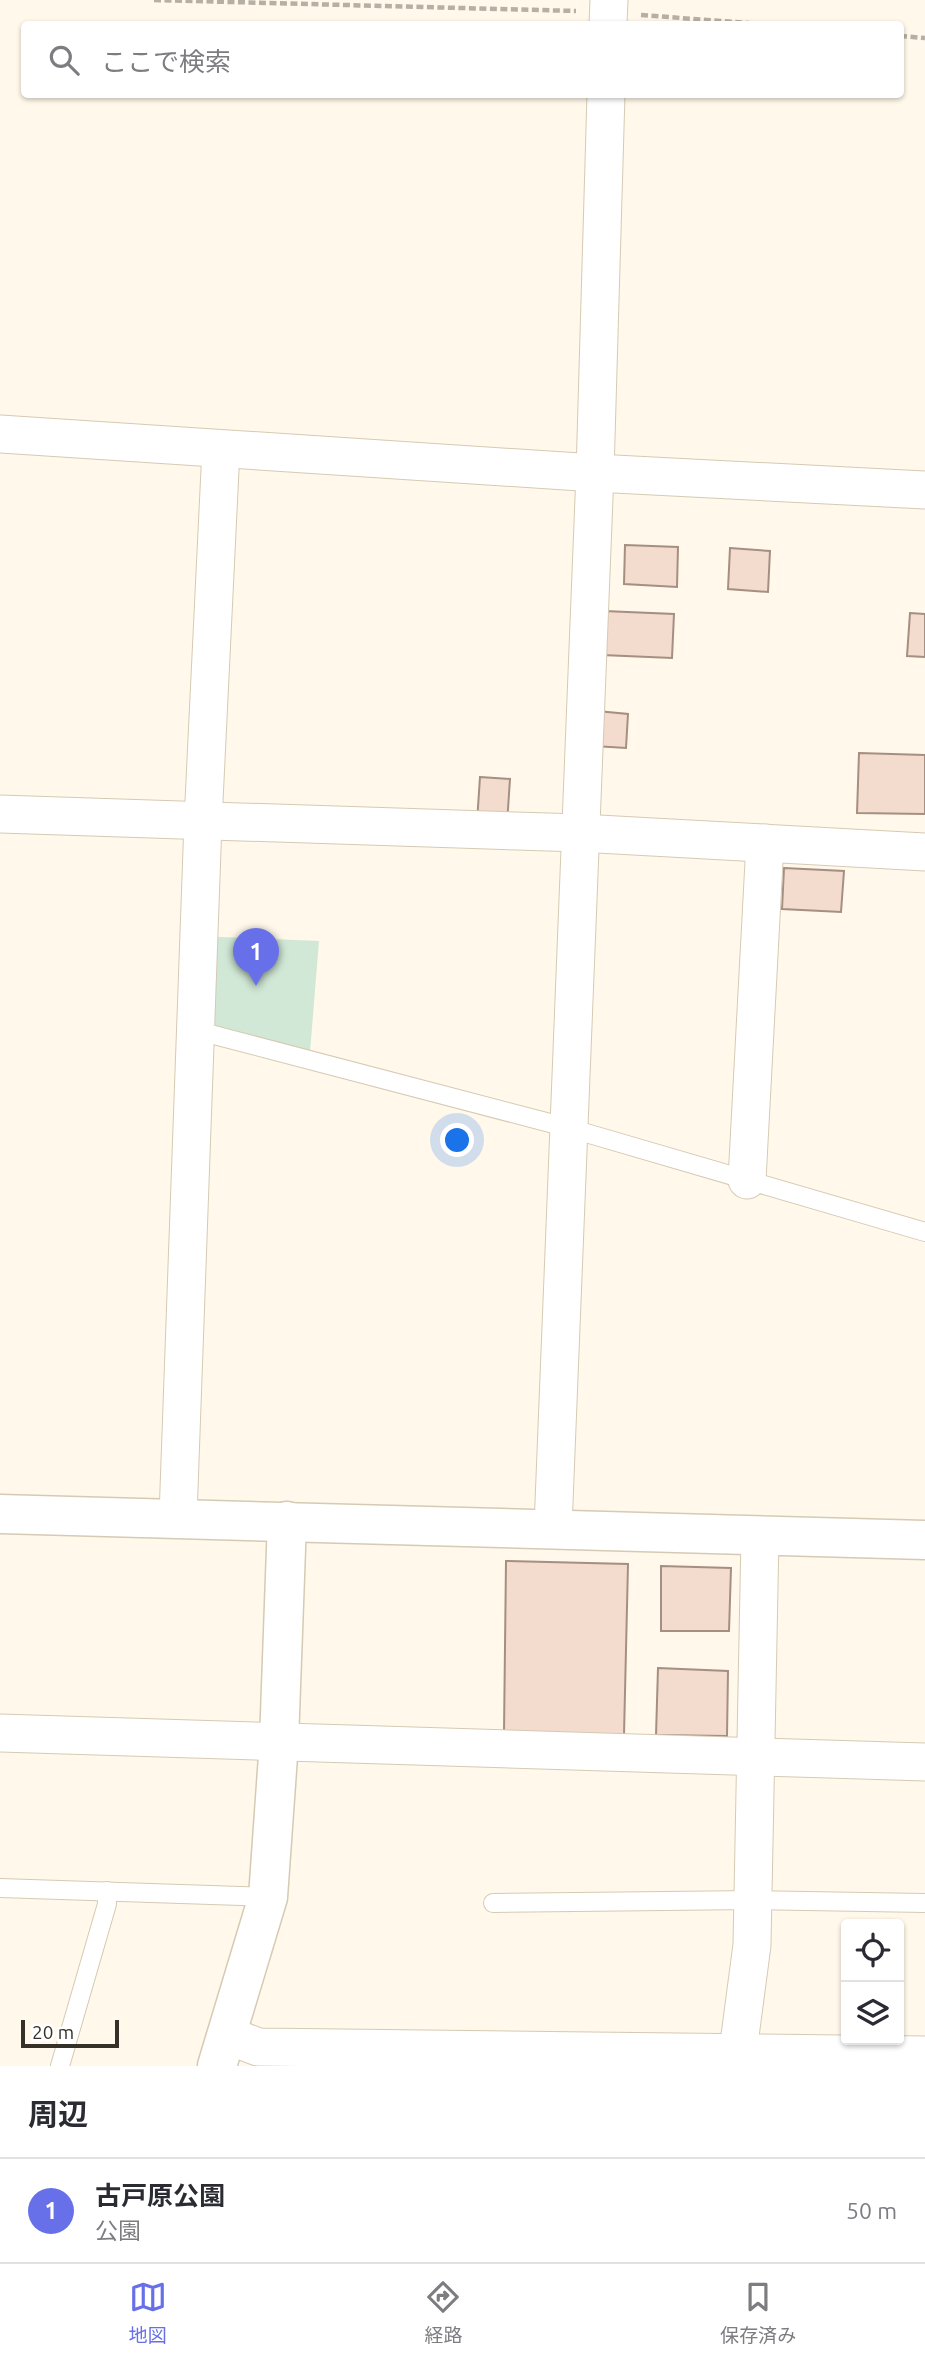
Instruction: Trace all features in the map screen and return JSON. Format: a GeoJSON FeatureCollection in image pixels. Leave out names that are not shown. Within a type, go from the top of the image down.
{"type":"FeatureCollection","features":[{"type":"Feature","properties":{"kind":"street"},"geometry":{"type":"LineString","coordinates":[[552,1528],[595,473],[606,98]]}},
{"type":"Feature","properties":{"kind":"street"},"geometry":{"type":"LineString","coordinates":[[0,434],[595,473],[925,489]]}},
{"type":"Feature","properties":{"kind":"street"},"geometry":{"type":"LineString","coordinates":[[178,1517],[203,821],[221,449]]}},
{"type":"Feature","properties":{"kind":"street"},"geometry":{"type":"LineString","coordinates":[[0,814],[580,833],[925,852]]}},
{"type":"Feature","properties":{"kind":"street"},"geometry":{"type":"LineString","coordinates":[[747,1180],[765,843]]}},
{"type":"Feature","properties":{"kind":"street"},"geometry":{"type":"LineString","coordinates":[[0,1514],[925,1540]]}},
{"type":"Feature","properties":{"kind":"street"},"geometry":{"type":"LineString","coordinates":[[287,1521],[279,1742],[268,1897],[222,2051],[258,2047],[737,2059],[915,2059]]}},
{"type":"Feature","properties":{"kind":"street"},"geometry":{"type":"LineString","coordinates":[[737,2059],[752,1945],[760,1536]]}},
{"type":"Feature","properties":{"kind":"street"},"geometry":{"type":"LineString","coordinates":[[0,1733],[925,1762]]}},
{"type":"Feature","properties":{"kind":"lane"},"geometry":{"type":"LineString","coordinates":[[195,1031],[569,1129],[925,1232]]}},
{"type":"Feature","properties":{"kind":"lane"},"geometry":{"type":"LineString","coordinates":[[0,1888],[268,1897]]}},
{"type":"Feature","properties":{"kind":"lane"},"geometry":{"type":"LineString","coordinates":[[60,2066],[107,1904],[107,1891]]}},
{"type":"Feature","properties":{"kind":"lane"},"geometry":{"type":"LineString","coordinates":[[493,1902],[753,1900],[925,1903]]}},
{"type":"Feature","properties":{"kind":"path"},"geometry":{"type":"LineString","coordinates":[[154,0],[609,12],[723,21]]}},
{"type":"Feature","properties":{"kind":"path"},"geometry":{"type":"LineString","coordinates":[[904,36],[925,38]]}},
{"type":"Feature","properties":{"kind":"green space"},"geometry":{"type":"Polygon","coordinates":[[[199,936],[319,941],[310,1052],[195,1030],[199,936]]]}},
{"type":"Feature","properties":{"kind":"building"},"geometry":{"type":"Polygon","coordinates":[[[625,545],[678,547],[677,587],[624,584],[625,545]]]}},
{"type":"Feature","properties":{"kind":"building"},"geometry":{"type":"Polygon","coordinates":[[[730,548],[770,551],[768,592],[728,589],[730,548]]]}},
{"type":"Feature","properties":{"kind":"building"},"geometry":{"type":"Polygon","coordinates":[[[604,611],[674,614],[672,658],[602,655],[604,611]]]}},
{"type":"Feature","properties":{"kind":"building"},"geometry":{"type":"Polygon","coordinates":[[[910,613],[925,614],[925,657],[907,656],[910,613]]]}},
{"type":"Feature","properties":{"kind":"building"},"geometry":{"type":"Polygon","coordinates":[[[597,711],[628,714],[626,748],[594,746],[597,711]]]}},
{"type":"Feature","properties":{"kind":"building"},"geometry":{"type":"Polygon","coordinates":[[[859,753],[925,755],[925,814],[857,813],[859,753]]]}},
{"type":"Feature","properties":{"kind":"building"},"geometry":{"type":"Polygon","coordinates":[[[480,777],[510,779],[507,824],[477,822],[480,777]]]}},
{"type":"Feature","properties":{"kind":"building"},"geometry":{"type":"Polygon","coordinates":[[[784,868],[844,871],[841,912],[782,909],[784,868]]]}},
{"type":"Feature","properties":{"kind":"building"},"geometry":{"type":"Polygon","coordinates":[[[506,1561],[628,1564],[624,1735],[504,1732],[506,1561]]]}},
{"type":"Feature","properties":{"kind":"building"},"geometry":{"type":"Polygon","coordinates":[[[661,1566],[731,1568],[729,1631],[661,1631],[661,1566]]]}},
{"type":"Feature","properties":{"kind":"building"},"geometry":{"type":"Polygon","coordinates":[[[658,1668],[728,1671],[727,1736],[656,1735],[658,1668]]]}},
{"type":"Feature","properties":{"kind":"place","name":"古戸原公園"},"geometry":{"type":"Point","coordinates":[256,986]}}]}
